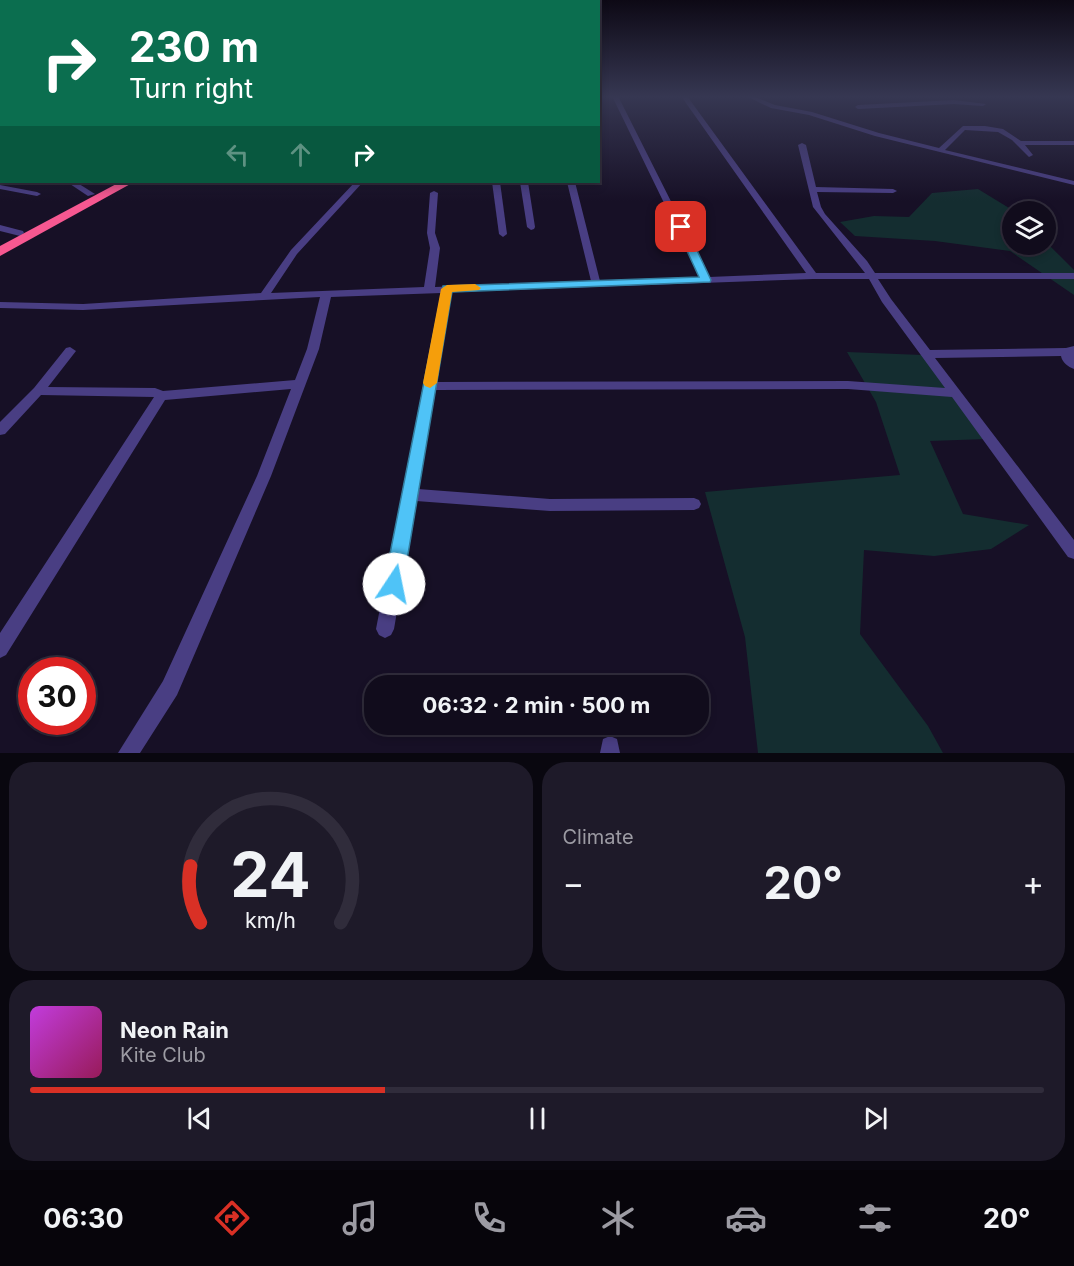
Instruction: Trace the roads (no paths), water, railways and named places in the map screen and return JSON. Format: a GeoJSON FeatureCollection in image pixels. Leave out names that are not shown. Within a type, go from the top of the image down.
{"type":"FeatureCollection","features":[{"type":"Feature","properties":{"kind":"highway"},"geometry":{"type":"LineString","coordinates":[[0,243],[89,188],[110,183]]}},
{"type":"Feature","properties":{"kind":"highway"},"geometry":{"type":"LineString","coordinates":[[0,252],[126,183]]}},
{"type":"Feature","properties":{"kind":"street"},"geometry":{"type":"LineString","coordinates":[[632,131],[706,280]]}},
{"type":"Feature","properties":{"kind":"street"},"geometry":{"type":"LineString","coordinates":[[709,131],[813,276]]}},
{"type":"Feature","properties":{"kind":"street"},"geometry":{"type":"LineString","coordinates":[[865,131],[1074,183]]}},
{"type":"Feature","properties":{"kind":"street"},"geometry":{"type":"LineString","coordinates":[[941,150],[960,131]]}},
{"type":"Feature","properties":{"kind":"street"},"geometry":{"type":"LineString","coordinates":[[1004,131],[1015,136],[1029,155]]}},
{"type":"Feature","properties":{"kind":"street"},"geometry":{"type":"LineString","coordinates":[[1020,143],[1074,143]]}},
{"type":"Feature","properties":{"kind":"street"},"geometry":{"type":"LineString","coordinates":[[802,145],[822,215],[873,277],[886,300],[1074,552]]}},
{"type":"Feature","properties":{"kind":"street"},"geometry":{"type":"LineString","coordinates":[[264,296],[294,252],[358,183]]}},
{"type":"Feature","properties":{"kind":"street"},"geometry":{"type":"LineString","coordinates":[[496,183],[503,234]]}},
{"type":"Feature","properties":{"kind":"street"},"geometry":{"type":"LineString","coordinates":[[524,183],[531,227]]}},
{"type":"Feature","properties":{"kind":"street"},"geometry":{"type":"LineString","coordinates":[[572,183],[596,283]]}},
{"type":"Feature","properties":{"kind":"street"},"geometry":{"type":"LineString","coordinates":[[74,184],[89,188]]}},
{"type":"Feature","properties":{"kind":"street"},"geometry":{"type":"LineString","coordinates":[[74,184],[89,188]]}},
{"type":"Feature","properties":{"kind":"street"},"geometry":{"type":"LineString","coordinates":[[0,187],[37,194]]}},
{"type":"Feature","properties":{"kind":"street"},"geometry":{"type":"LineString","coordinates":[[813,189],[892,191]]}},
{"type":"Feature","properties":{"kind":"street"},"geometry":{"type":"LineString","coordinates":[[429,290],[435,248],[431,233],[434,193]]}},
{"type":"Feature","properties":{"kind":"street"},"geometry":{"type":"LineString","coordinates":[[0,228],[20,232]]}},
{"type":"Feature","properties":{"kind":"street"},"geometry":{"type":"LineString","coordinates":[[0,306],[83,307],[264,296],[813,276],[1074,276]]}},
{"type":"Feature","properties":{"kind":"street"},"geometry":{"type":"LineString","coordinates":[[385,629],[447,289]]}},
{"type":"Feature","properties":{"kind":"street"},"geometry":{"type":"LineString","coordinates":[[128,753],[170,688],[264,476],[313,349],[326,295]]}},
{"type":"Feature","properties":{"kind":"street"},"geometry":{"type":"LineString","coordinates":[[0,430],[38,391],[70,351]]}},
{"type":"Feature","properties":{"kind":"street"},"geometry":{"type":"LineString","coordinates":[[928,354],[1071,351]]}},
{"type":"Feature","properties":{"kind":"street"},"geometry":{"type":"LineString","coordinates":[[1071,351],[1067,358],[1074,365]]}},
{"type":"Feature","properties":{"kind":"street"},"geometry":{"type":"LineString","coordinates":[[38,391],[155,392],[161,396],[300,384]]}},
{"type":"Feature","properties":{"kind":"street"},"geometry":{"type":"LineString","coordinates":[[430,386],[848,385],[957,393]]}},
{"type":"Feature","properties":{"kind":"street"},"geometry":{"type":"LineString","coordinates":[[0,649],[161,396]]}},
{"type":"Feature","properties":{"kind":"street"},"geometry":{"type":"LineString","coordinates":[[411,495],[550,505],[694,504]]}}]}
